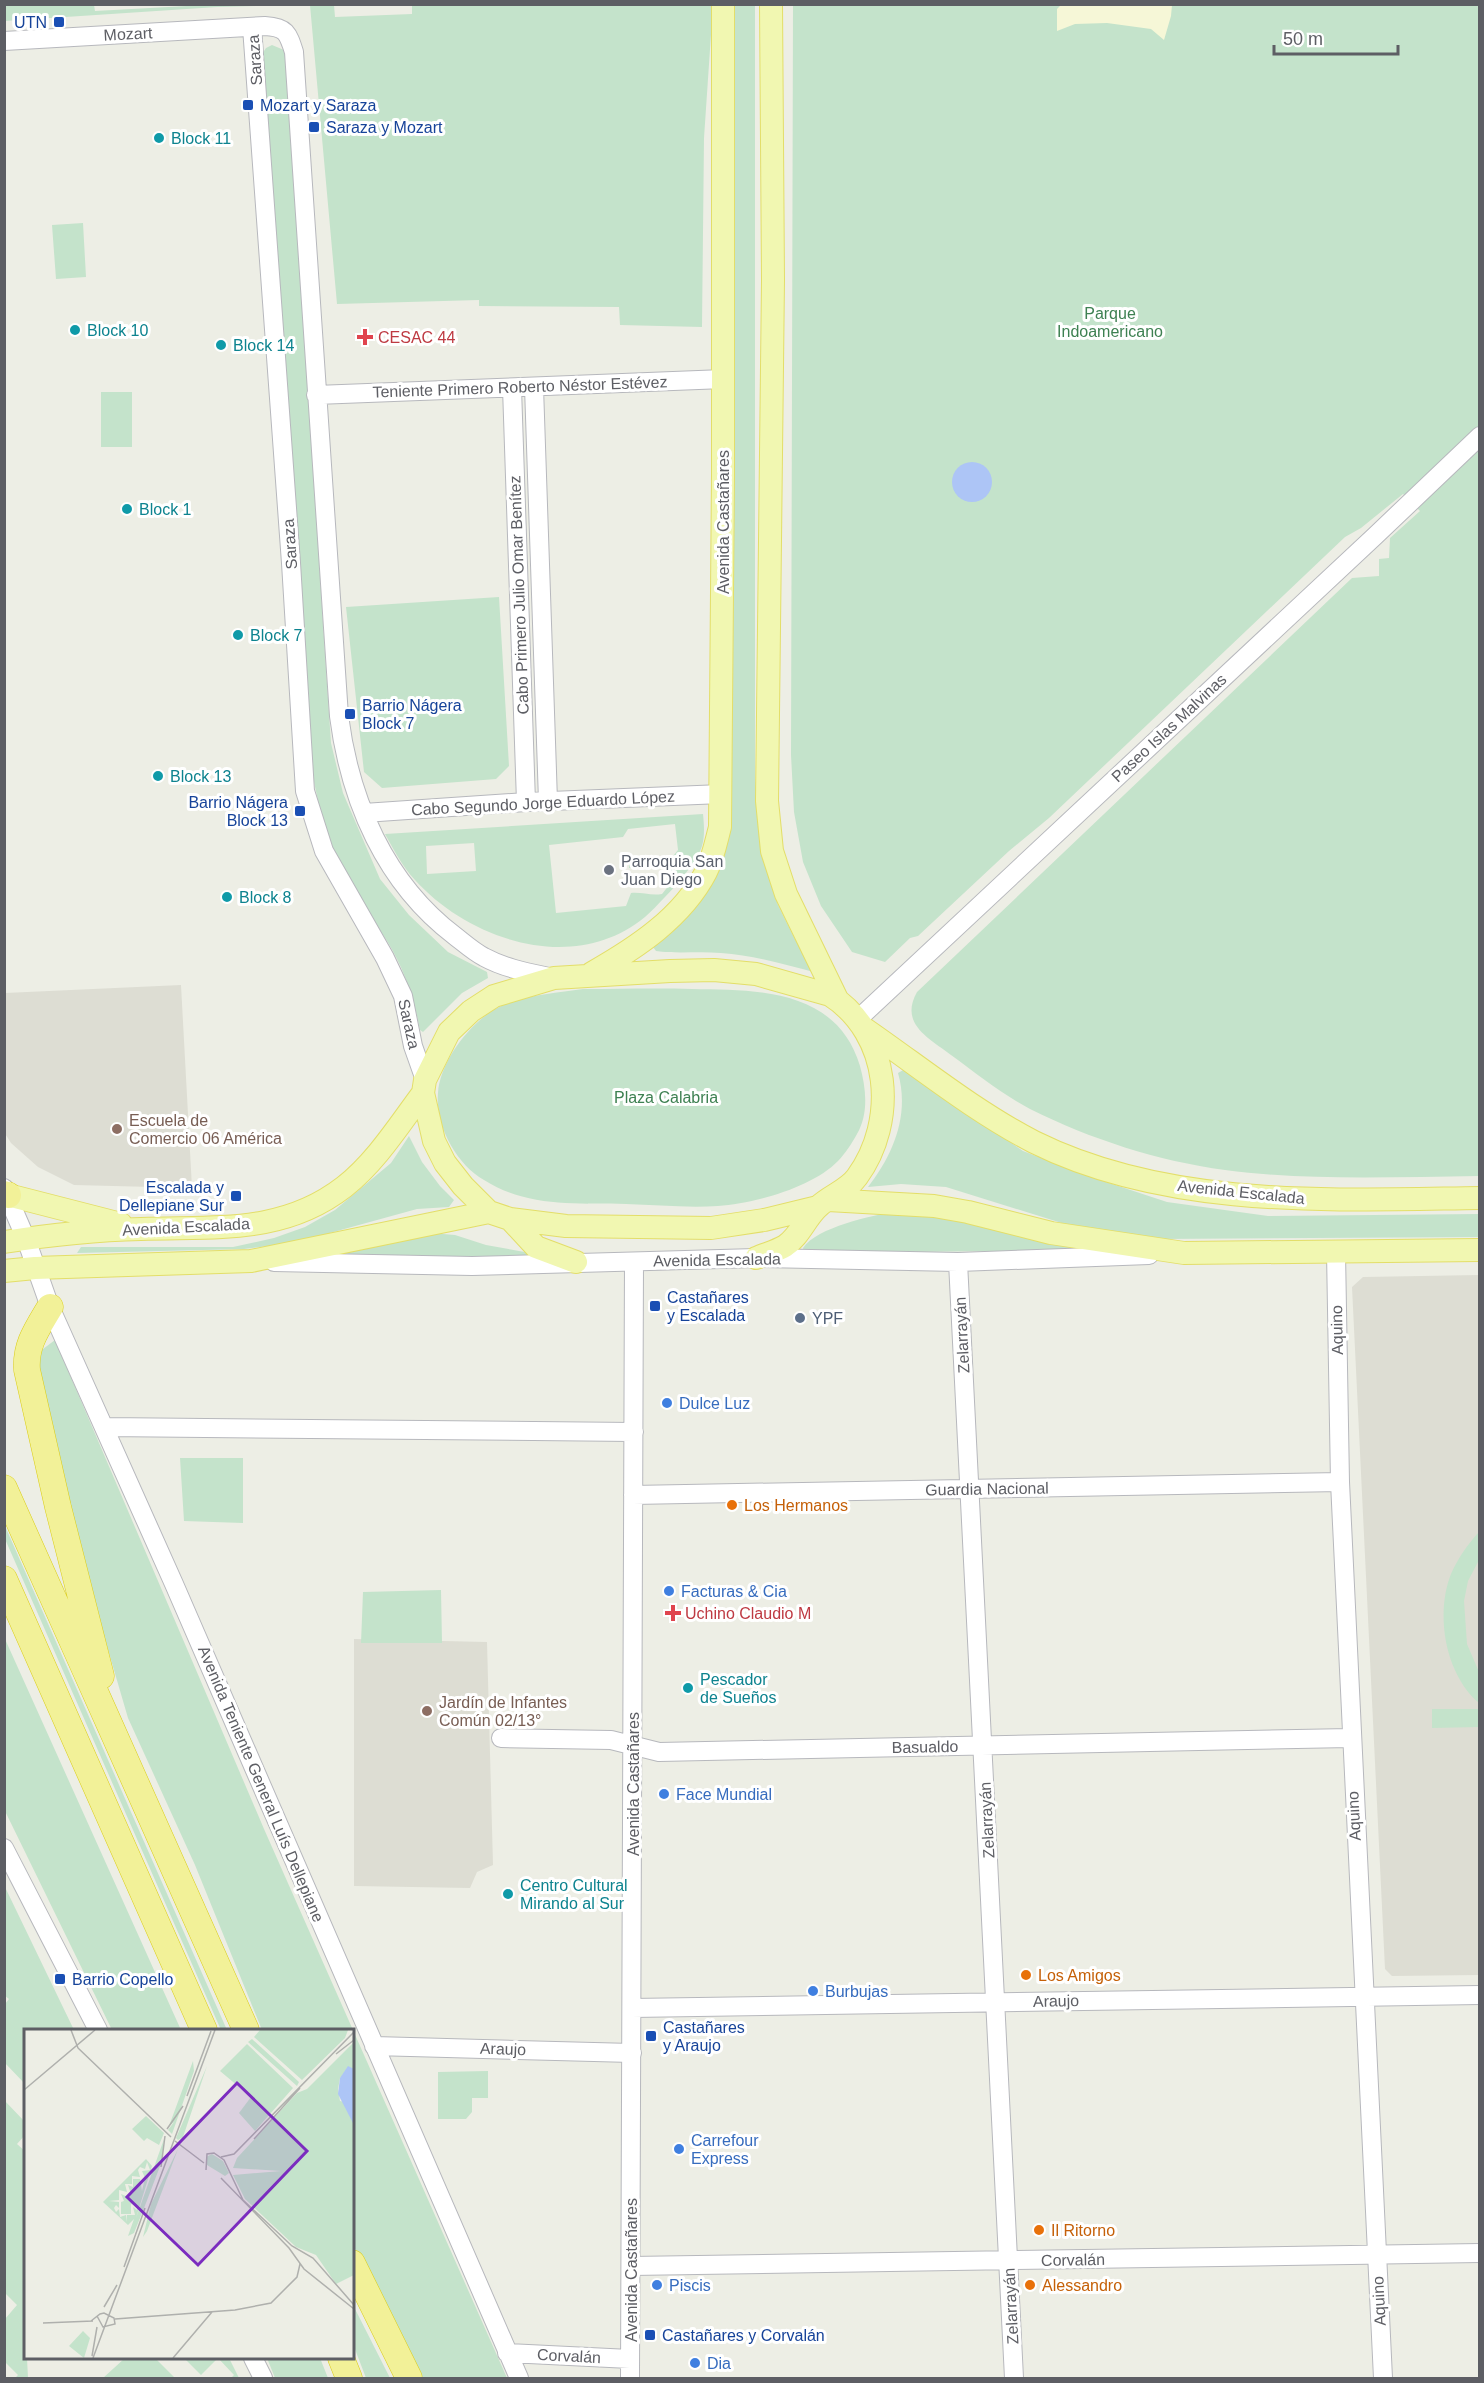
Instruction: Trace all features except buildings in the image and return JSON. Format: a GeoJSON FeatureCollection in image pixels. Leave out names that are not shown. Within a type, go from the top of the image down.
{"type":"FeatureCollection","features":[{"type":"Feature","properties":{"kind":"highway"},"geometry":{"type":"LineString","coordinates":[[50,1307],[30,1341],[26,1357],[27,1370],[58,1507],[118,1746]]}},
{"type":"Feature","properties":{"kind":"highway"},"geometry":{"type":"LineString","coordinates":[[4,1488],[118,1746],[177,1871],[245,2029]]}},
{"type":"Feature","properties":{"kind":"highway"},"geometry":{"type":"LineString","coordinates":[[4,1579],[203,2029]]}},
{"type":"Feature","properties":{"kind":"highway"},"geometry":{"type":"LineString","coordinates":[[4,1623],[81,1756]]}},
{"type":"Feature","properties":{"kind":"highway"},"geometry":{"type":"LineString","coordinates":[[354,2268],[409,2379]]}},
{"type":"Feature","properties":{"kind":"highway"},"geometry":{"type":"LineString","coordinates":[[341,2359],[349,2379]]}},
{"type":"Feature","properties":{"kind":"main road","name":"Avenida Castañares"},"geometry":{"type":"LineString","coordinates":[[584,978],[628,953],[687,902],[707,871],[720,827],[724,379],[723,4]]}},
{"type":"Feature","properties":{"kind":"main road"},"geometry":{"type":"LineString","coordinates":[[756,1258],[786,1245],[823,1204],[856,1179],[872,1152],[882,1120],[884,1098],[881,1070],[861,1024],[837,999],[786,894],[772,851],[767,801],[773,280],[771,4]]}},
{"type":"Feature","properties":{"kind":"main road","name":"Avenida Escalada"},"geometry":{"type":"LineString","coordinates":[[15,1240],[140,1229],[239,1227],[281,1220],[315,1206],[344,1187],[370,1163],[424,1087],[449,1032],[471,1011],[494,996],[554,978],[584,978],[670,971],[725,971],[756,974],[821,992],[837,999]]}},
{"type":"Feature","properties":{"kind":"main road","name":"Avenida Escalada"},"geometry":{"type":"LineString","coordinates":[[861,1024],[963,1099],[1034,1142],[1115,1172],[1220,1193],[1300,1199],[1479,1198]]}},
{"type":"Feature","properties":{"kind":"main road"},"geometry":{"type":"LineString","coordinates":[[424,1087],[434,1141],[444,1163],[464,1186],[536,1247],[576,1262]]}},
{"type":"Feature","properties":{"kind":"main road"},"geometry":{"type":"LineString","coordinates":[[6,1193],[140,1229]]}},
{"type":"Feature","properties":{"kind":"main road","name":"Avenida Escalada"},"geometry":{"type":"LineString","coordinates":[[4,1271],[35,1268],[251,1262],[500,1215],[566,1226],[711,1228],[764,1220],[823,1204],[934,1206],[1052,1233],[1184,1253],[1479,1250]]}},
{"type":"Feature","properties":{"kind":"street","name":"Mozart"},"geometry":{"type":"LineString","coordinates":[[4,41],[252,27]]}},
{"type":"Feature","properties":{"kind":"street","name":"Saraza"},"geometry":{"type":"LineString","coordinates":[[424,1087],[403,996],[385,958],[324,851],[305,791],[291,563],[252,27],[278,27],[286,32],[294,52],[339,716],[352,780],[372,836],[393,871],[419,906],[445,929],[484,957],[525,972],[554,978]]}},
{"type":"Feature","properties":{"kind":"street","name":"Teniente Primero Roberto Néstor Estévez"},"geometry":{"type":"LineString","coordinates":[[316,395],[724,379]]}},
{"type":"Feature","properties":{"kind":"street","name":"Cabo Primero Julio Omar Benítez"},"geometry":{"type":"LineString","coordinates":[[534,387],[548,801]]}},
{"type":"Feature","properties":{"kind":"street","name":"Cabo Primero Julio Omar Benítez"},"geometry":{"type":"LineString","coordinates":[[512,388],[526,802]]}},
{"type":"Feature","properties":{"kind":"street","name":"Paseo Islas Malvinas"},"geometry":{"type":"LineString","coordinates":[[861,1024],[1479,436]]}},
{"type":"Feature","properties":{"kind":"street","name":"Cabo Segundo Jorge Eduardo López"},"geometry":{"type":"LineString","coordinates":[[364,813],[526,802],[722,794]]}},
{"type":"Feature","properties":{"kind":"street","name":"Avenida Teniente General Luís Dellepiane"},"geometry":{"type":"LineString","coordinates":[[6,1193],[15,1240],[35,1268],[50,1307],[105,1427],[519,2379]]}},
{"type":"Feature","properties":{"kind":"street","name":"Aquino"},"geometry":{"type":"LineString","coordinates":[[1336,1252],[1340,1482],[1350,1738],[1383,2379]]}},
{"type":"Feature","properties":{"kind":"street","name":"Avenida Escalada"},"geometry":{"type":"LineString","coordinates":[[251,1262],[472,1266],[756,1258],[958,1262],[1184,1253]]}},
{"type":"Feature","properties":{"kind":"street","name":"Avenida Castañares"},"geometry":{"type":"LineString","coordinates":[[630,2379],[634,1262]]}},
{"type":"Feature","properties":{"kind":"street","name":"Zelarrayán"},"geometry":{"type":"LineString","coordinates":[[958,1262],[1014,2379]]}},
{"type":"Feature","properties":{"kind":"street"},"geometry":{"type":"LineString","coordinates":[[105,1427],[634,1432]]}},
{"type":"Feature","properties":{"kind":"street","name":"Guardia Nacional"},"geometry":{"type":"LineString","coordinates":[[633,1495],[1340,1482]]}},
{"type":"Feature","properties":{"kind":"street","name":"Basualdo"},"geometry":{"type":"LineString","coordinates":[[501,1738],[611,1740],[659,1752],[1350,1738]]}},
{"type":"Feature","properties":{"kind":"street"},"geometry":{"type":"LineString","coordinates":[[4,1848],[97,2029]]}},
{"type":"Feature","properties":{"kind":"street","name":"Araujo"},"geometry":{"type":"LineString","coordinates":[[632,2008],[1479,1995]]}},
{"type":"Feature","properties":{"kind":"street","name":"Araujo"},"geometry":{"type":"LineString","coordinates":[[374,2046],[632,2053]]}},
{"type":"Feature","properties":{"kind":"street","name":"Corvalán"},"geometry":{"type":"LineString","coordinates":[[631,2266],[1479,2253]]}},
{"type":"Feature","properties":{"kind":"street","name":"Corvalán"},"geometry":{"type":"LineString","coordinates":[[507,2353],[630,2359]]}},
{"type":"Feature","properties":{"kind":"street"},"geometry":{"type":"LineString","coordinates":[[253,2359],[262,2379]]}},
{"type":"Feature","properties":{"kind":"shaded area"},"geometry":{"type":"Polygon","coordinates":[[[181,985],[192,1188],[74,1185],[38,1167],[11,1143],[4,1132],[5,993],[181,985]]]}},
{"type":"Feature","properties":{"kind":"shaded area"},"geometry":{"type":"Polygon","coordinates":[[[1479,1275],[1479,1975],[1392,1976],[1385,1969],[1352,1287],[1363,1277],[1479,1275]]]}},
{"type":"Feature","properties":{"kind":"shaded area"},"geometry":{"type":"Polygon","coordinates":[[[354,1639],[487,1642],[493,1865],[477,1872],[470,1888],[354,1886],[354,1639]]]}},
{"type":"Feature","properties":{"kind":"green space"},"geometry":{"type":"Polygon","coordinates":[[[412,4],[713,5],[704,138],[702,327],[620,325],[619,307],[479,306],[479,300],[337,304],[310,5],[334,5],[335,17],[412,14],[412,4]]]}},
{"type":"Feature","properties":{"kind":"green space"},"geometry":{"type":"Polygon","coordinates":[[[5,5],[94,5],[95,11],[205,5],[294,5],[217,7],[5,21],[5,5]]]}},
{"type":"Feature","properties":{"kind":"green space"},"geometry":{"type":"Polygon","coordinates":[[[731,5],[755,5],[755,779],[759,833],[778,905],[795,939],[817,973],[733,954],[664,952],[656,951],[653,947],[711,878],[731,5]]]}},
{"type":"Feature","properties":{"kind":"green space","name":"Parque Indoamericano"},"geometry":{"type":"Polygon","coordinates":[[[793,5],[1479,5],[1479,1176],[1352,1178],[1288,1176],[1225,1170],[1150,1155],[1076,1130],[1030,1109],[990,1084],[926,1036],[914,1022],[912,1013],[912,1003],[917,992],[1352,578],[1379,576],[1379,559],[1389,558],[1390,538],[1420,511],[1403,494],[1361,528],[1345,537],[1049,818],[1009,851],[918,936],[910,938],[885,962],[852,952],[821,906],[803,862],[794,812],[791,755],[793,5]]]}},
{"type":"Feature","properties":{"kind":"green space"},"geometry":{"type":"Polygon","coordinates":[[[272,45],[284,50],[287,58],[331,743],[343,793],[380,879],[409,915],[448,952],[487,972],[488,978],[462,993],[423,1032],[420,1030],[411,995],[398,962],[334,854],[310,762],[262,54],[272,45]]]}},
{"type":"Feature","properties":{"kind":"green space"},"geometry":{"type":"Polygon","coordinates":[[[83,223],[86,277],[56,279],[52,225],[83,223]]]}},
{"type":"Feature","properties":{"kind":"green space"},"geometry":{"type":"Polygon","coordinates":[[[101,392],[132,392],[132,447],[101,447],[101,392]]]}},
{"type":"Feature","properties":{"kind":"green space"},"geometry":{"type":"Polygon","coordinates":[[[499,597],[509,766],[496,779],[382,788],[364,772],[346,607],[499,597]]]}},
{"type":"Feature","properties":{"kind":"green space"},"geometry":{"type":"Polygon","coordinates":[[[703,814],[704,838],[700,852],[680,880],[645,917],[617,935],[587,944],[556,947],[524,943],[493,934],[464,920],[415,880],[402,864],[385,834],[703,814]],[[675,824],[628,829],[623,837],[549,845],[556,913],[626,906],[631,893],[662,894],[670,884],[668,872],[660,863],[646,863],[643,867],[629,868],[629,860],[673,856],[678,850],[675,824]],[[474,843],[426,846],[427,874],[476,871],[474,843]]]}},
{"type":"Feature","properties":{"kind":"green space","name":"Plaza Calabria"},"geometry":{"type":"Polygon","coordinates":[[[583,989],[743,991],[792,999],[814,1008],[833,1022],[849,1041],[860,1066],[864,1083],[865,1109],[857,1134],[838,1161],[814,1179],[765,1198],[732,1205],[695,1207],[553,1202],[535,1200],[501,1189],[474,1173],[456,1154],[449,1142],[438,1105],[438,1093],[444,1068],[459,1043],[488,1013],[529,997],[583,989]]]}},
{"type":"Feature","properties":{"kind":"green space"},"geometry":{"type":"Polygon","coordinates":[[[905,1069],[1023,1151],[1088,1176],[1167,1202],[1268,1216],[1479,1214],[1479,1237],[1157,1239],[1081,1229],[946,1187],[901,1184],[868,1187],[885,1162],[897,1134],[902,1104],[898,1073],[905,1069]]]}},
{"type":"Feature","properties":{"kind":"green space"},"geometry":{"type":"Polygon","coordinates":[[[409,1136],[422,1162],[454,1200],[449,1207],[417,1209],[308,1239],[277,1245],[244,1249],[77,1253],[81,1247],[233,1247],[274,1238],[305,1227],[335,1210],[391,1163],[409,1136]]]}},
{"type":"Feature","properties":{"kind":"green space"},"geometry":{"type":"Polygon","coordinates":[[[896,1211],[947,1216],[1082,1250],[805,1253],[803,1248],[810,1241],[832,1228],[896,1211]]]}},
{"type":"Feature","properties":{"kind":"green space"},"geometry":{"type":"Polygon","coordinates":[[[431,1233],[455,1235],[486,1245],[541,1255],[545,1259],[316,1259],[431,1233]]]}},
{"type":"Feature","properties":{"kind":"green space"},"geometry":{"type":"Polygon","coordinates":[[[55,1340],[264,1829],[353,2029],[262,2029],[195,1865],[128,1718],[78,1547],[35,1355],[55,1340]]]}},
{"type":"Feature","properties":{"kind":"green space"},"geometry":{"type":"Polygon","coordinates":[[[180,1458],[243,1458],[243,1523],[184,1521],[180,1458]]]}},
{"type":"Feature","properties":{"kind":"green space"},"geometry":{"type":"Polygon","coordinates":[[[4,1526],[227,2029],[221,2029],[5,1539],[4,1526]]]}},
{"type":"Feature","properties":{"kind":"green space"},"geometry":{"type":"Polygon","coordinates":[[[1479,1532],[1479,1560],[1468,1581],[1464,1601],[1467,1644],[1479,1672],[1479,1703],[1467,1691],[1451,1660],[1446,1643],[1444,1607],[1451,1574],[1479,1532]]]}},
{"type":"Feature","properties":{"kind":"green space"},"geometry":{"type":"Polygon","coordinates":[[[441,1590],[442,1643],[361,1643],[363,1592],[441,1590]]]}},
{"type":"Feature","properties":{"kind":"green space"},"geometry":{"type":"Polygon","coordinates":[[[5,1639],[181,2029],[112,2029],[5,1811],[5,1639]]]}},
{"type":"Feature","properties":{"kind":"green space"},"geometry":{"type":"Polygon","coordinates":[[[1432,1709],[1479,1709],[1479,1727],[1432,1728],[1432,1709]]]}},
{"type":"Feature","properties":{"kind":"green space"},"geometry":{"type":"Polygon","coordinates":[[[4,1885],[74,2029],[24,2029],[24,2083],[5,2063],[5,2004],[9,1999],[4,1995],[4,1885]]]}},
{"type":"Feature","properties":{"kind":"green space"},"geometry":{"type":"Polygon","coordinates":[[[354,2032],[507,2378],[423,2378],[354,2247],[354,2032]]]}},
{"type":"Feature","properties":{"kind":"green space"},"geometry":{"type":"Polygon","coordinates":[[[488,2071],[488,2098],[472,2098],[472,2112],[466,2119],[438,2119],[438,2072],[488,2071]]]}},
{"type":"Feature","properties":{"kind":"green space"},"geometry":{"type":"Polygon","coordinates":[[[5,2101],[24,2121],[24,2136],[17,2144],[24,2150],[24,2359],[27,2359],[28,2378],[15,2378],[18,2375],[5,2362],[5,2319],[17,2305],[5,2293],[5,2101]]]}},
{"type":"Feature","properties":{"kind":"green space"},"geometry":{"type":"Polygon","coordinates":[[[354,2307],[390,2378],[366,2378],[354,2347],[354,2307]]]}},
{"type":"Feature","properties":{"kind":"green space"},"geometry":{"type":"Polygon","coordinates":[[[124,2359],[158,2359],[175,2378],[103,2378],[124,2359]]]}},
{"type":"Feature","properties":{"kind":"green space"},"geometry":{"type":"Polygon","coordinates":[[[185,2359],[217,2359],[201,2375],[185,2359]]]}},
{"type":"Feature","properties":{"kind":"green space"},"geometry":{"type":"Polygon","coordinates":[[[219,2359],[230,2359],[239,2378],[231,2378],[234,2375],[219,2359]]]}},
{"type":"Feature","properties":{"kind":"green space"},"geometry":{"type":"Polygon","coordinates":[[[267,2359],[320,2359],[328,2378],[275,2378],[267,2359]]]}},
{"type":"Feature","properties":{"kind":"sand"},"geometry":{"type":"Polygon","coordinates":[[[1061,5],[1172,5],[1164,40],[1151,29],[1107,23],[1075,24],[1057,31],[1057,9],[1061,5]]]}},
{"type":"Feature","properties":{"kind":"water"},"geometry":{"type":"Polygon","coordinates":[[[972,462],[980,463],[986,468],[991,474],[991,490],[986,496],[980,501],[972,502],[964,501],[958,496],[953,490],[952,482],[953,474],[958,468],[964,463],[972,462]]]}},
{"type":"Feature","properties":{"kind":"place","name":"UTN"},"geometry":{"type":"Point","coordinates":[59,22]}},
{"type":"Feature","properties":{"kind":"place","name":"Mozart y Saraza"},"geometry":{"type":"Point","coordinates":[248,105]}},
{"type":"Feature","properties":{"kind":"place","name":"Saraza y Mozart"},"geometry":{"type":"Point","coordinates":[314,127]}},
{"type":"Feature","properties":{"kind":"place","name":"Block 11"},"geometry":{"type":"Point","coordinates":[159,138]}},
{"type":"Feature","properties":{"kind":"place","name":"Block 10"},"geometry":{"type":"Point","coordinates":[75,330]}},
{"type":"Feature","properties":{"kind":"place","name":"CESAC 44"},"geometry":{"type":"Point","coordinates":[365,337]}},
{"type":"Feature","properties":{"kind":"place","name":"Block 14"},"geometry":{"type":"Point","coordinates":[221,345]}},
{"type":"Feature","properties":{"kind":"place","name":"Block 1"},"geometry":{"type":"Point","coordinates":[127,509]}},
{"type":"Feature","properties":{"kind":"place","name":"Block 7"},"geometry":{"type":"Point","coordinates":[238,635]}},
{"type":"Feature","properties":{"kind":"place","name":"Barrio Nágera Block 7"},"geometry":{"type":"Point","coordinates":[350,714]}},
{"type":"Feature","properties":{"kind":"place","name":"Block 13"},"geometry":{"type":"Point","coordinates":[158,776]}},
{"type":"Feature","properties":{"kind":"place","name":"Barrio Nágera Block 13"},"geometry":{"type":"Point","coordinates":[300,811]}},
{"type":"Feature","properties":{"kind":"place","name":"Parroquia San Juan Diego"},"geometry":{"type":"Point","coordinates":[609,870]}},
{"type":"Feature","properties":{"kind":"place","name":"Block 8"},"geometry":{"type":"Point","coordinates":[227,897]}},
{"type":"Feature","properties":{"kind":"place","name":"Escuela de Comercio 06 América"},"geometry":{"type":"Point","coordinates":[117,1129]}},
{"type":"Feature","properties":{"kind":"place","name":"Escalada y Dellepiane Sur"},"geometry":{"type":"Point","coordinates":[236,1196]}},
{"type":"Feature","properties":{"kind":"place","name":"Castañares y Escalada"},"geometry":{"type":"Point","coordinates":[655,1306]}},
{"type":"Feature","properties":{"kind":"place","name":"YPF"},"geometry":{"type":"Point","coordinates":[800,1318]}},
{"type":"Feature","properties":{"kind":"place","name":"Dulce Luz"},"geometry":{"type":"Point","coordinates":[667,1403]}},
{"type":"Feature","properties":{"kind":"place","name":"Los Hermanos"},"geometry":{"type":"Point","coordinates":[732,1505]}},
{"type":"Feature","properties":{"kind":"place","name":"Facturas & Cia"},"geometry":{"type":"Point","coordinates":[669,1591]}},
{"type":"Feature","properties":{"kind":"place","name":"Uchino Claudio M"},"geometry":{"type":"Point","coordinates":[673,1613]}},
{"type":"Feature","properties":{"kind":"place","name":"Pescador de Sueños"},"geometry":{"type":"Point","coordinates":[688,1688]}},
{"type":"Feature","properties":{"kind":"place","name":"Jardín de Infantes Común 02/13°"},"geometry":{"type":"Point","coordinates":[427,1711]}},
{"type":"Feature","properties":{"kind":"place","name":"Face Mundial"},"geometry":{"type":"Point","coordinates":[664,1794]}},
{"type":"Feature","properties":{"kind":"place","name":"Centro Cultural Mirando al Sur"},"geometry":{"type":"Point","coordinates":[508,1894]}},
{"type":"Feature","properties":{"kind":"place","name":"Los Amigos"},"geometry":{"type":"Point","coordinates":[1026,1975]}},
{"type":"Feature","properties":{"kind":"place","name":"Barrio Copello"},"geometry":{"type":"Point","coordinates":[60,1979]}},
{"type":"Feature","properties":{"kind":"place","name":"Burbujas"},"geometry":{"type":"Point","coordinates":[813,1991]}},
{"type":"Feature","properties":{"kind":"place","name":"Castañares y Araujo"},"geometry":{"type":"Point","coordinates":[651,2036]}},
{"type":"Feature","properties":{"kind":"place","name":"Carrefour Express"},"geometry":{"type":"Point","coordinates":[679,2149]}},
{"type":"Feature","properties":{"kind":"place","name":"Il Ritorno"},"geometry":{"type":"Point","coordinates":[1039,2230]}},
{"type":"Feature","properties":{"kind":"place","name":"Piscis"},"geometry":{"type":"Point","coordinates":[657,2285]}},
{"type":"Feature","properties":{"kind":"place","name":"Alessandro"},"geometry":{"type":"Point","coordinates":[1030,2285]}},
{"type":"Feature","properties":{"kind":"place","name":"Castañares y Corvalán"},"geometry":{"type":"Point","coordinates":[650,2335]}},
{"type":"Feature","properties":{"kind":"place","name":"Dia"},"geometry":{"type":"Point","coordinates":[695,2363]}}]}
